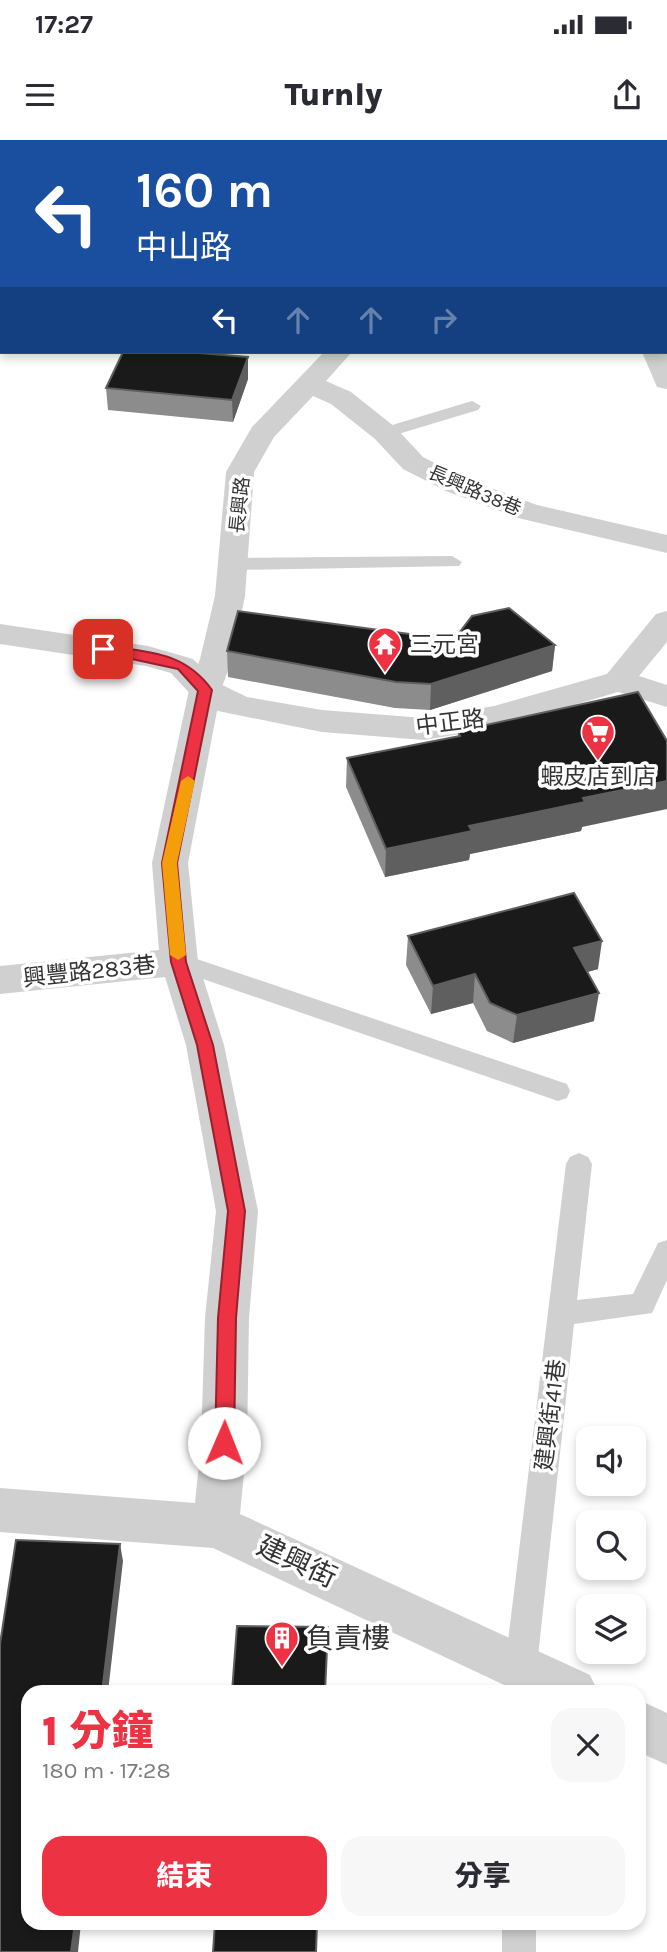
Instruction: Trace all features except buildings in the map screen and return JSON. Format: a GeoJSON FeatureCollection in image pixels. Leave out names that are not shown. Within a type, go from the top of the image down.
{"type":"FeatureCollection","features":[{"type":"Feature","properties":{"kind":"street","name":"長興路"},"geometry":{"type":"LineString","coordinates":[[216,1526],[224,1443],[227,1318],[237,1211],[205,1045],[179,962],[170,863],[205,690],[216,659],[230,596],[240,472],[262,433],[337,354]]}},
{"type":"Feature","properties":{"kind":"street"},"geometry":{"type":"LineString","coordinates":[[656,354],[667,381]]}},
{"type":"Feature","properties":{"kind":"street","name":"長興路38巷"},"geometry":{"type":"LineString","coordinates":[[310,384],[341,398],[385,433],[413,463],[457,485],[528,512],[667,544]]}},
{"type":"Feature","properties":{"kind":"street"},"geometry":{"type":"LineString","coordinates":[[667,621],[618,681],[667,696]]}},
{"type":"Feature","properties":{"kind":"street","name":"中正路"},"geometry":{"type":"LineString","coordinates":[[0,634],[148,656],[182,666],[205,690],[225,702],[247,708],[322,720],[424,729],[496,717],[618,681]]}},
{"type":"Feature","properties":{"kind":"street","name":"興豐路283巷"},"geometry":{"type":"LineString","coordinates":[[0,980],[179,962]]}},
{"type":"Feature","properties":{"kind":"street","name":"建興街"},"geometry":{"type":"LineString","coordinates":[[0,1510],[216,1526],[521,1679],[545,1685]]}},
{"type":"Feature","properties":{"kind":"street"},"geometry":{"type":"LineString","coordinates":[[646,1730],[667,1740]]}},
{"type":"Feature","properties":{"kind":"lane"},"geometry":{"type":"LineString","coordinates":[[385,433],[472,406]]}},
{"type":"Feature","properties":{"kind":"lane"},"geometry":{"type":"LineString","coordinates":[[233,564],[452,562]]}},
{"type":"Feature","properties":{"kind":"lane"},"geometry":{"type":"LineString","coordinates":[[179,962],[558,1091]]}},
{"type":"Feature","properties":{"kind":"lane","name":"建興街41巷"},"geometry":{"type":"LineString","coordinates":[[521,1679],[579,1164]]}},
{"type":"Feature","properties":{"kind":"lane"},"geometry":{"type":"LineString","coordinates":[[562,1314],[642,1305],[667,1251]]}},
{"type":"Feature","properties":{"kind":"lane"},"geometry":{"type":"LineString","coordinates":[[519,1930],[519,1952]]}},
{"type":"Feature","properties":{"kind":"slow traffic"},"geometry":{"type":"LineString","coordinates":[[178,955],[170,863],[188,781]]}},
{"type":"Feature","properties":{"kind":"place","name":"三元宮"},"geometry":{"type":"Point","coordinates":[385,674]}},
{"type":"Feature","properties":{"kind":"place","name":"蝦皮店到店"},"geometry":{"type":"Point","coordinates":[598,762]}},
{"type":"Feature","properties":{"kind":"place","name":"負責樓"},"geometry":{"type":"Point","coordinates":[282,1668]}},
{"type":"Feature","properties":{"kind":"route"},"geometry":{"type":"LineString","coordinates":[[103,649],[148,656],[182,666],[205,690],[170,863],[179,962],[205,1045],[237,1211],[227,1318],[224,1443]]}}]}
